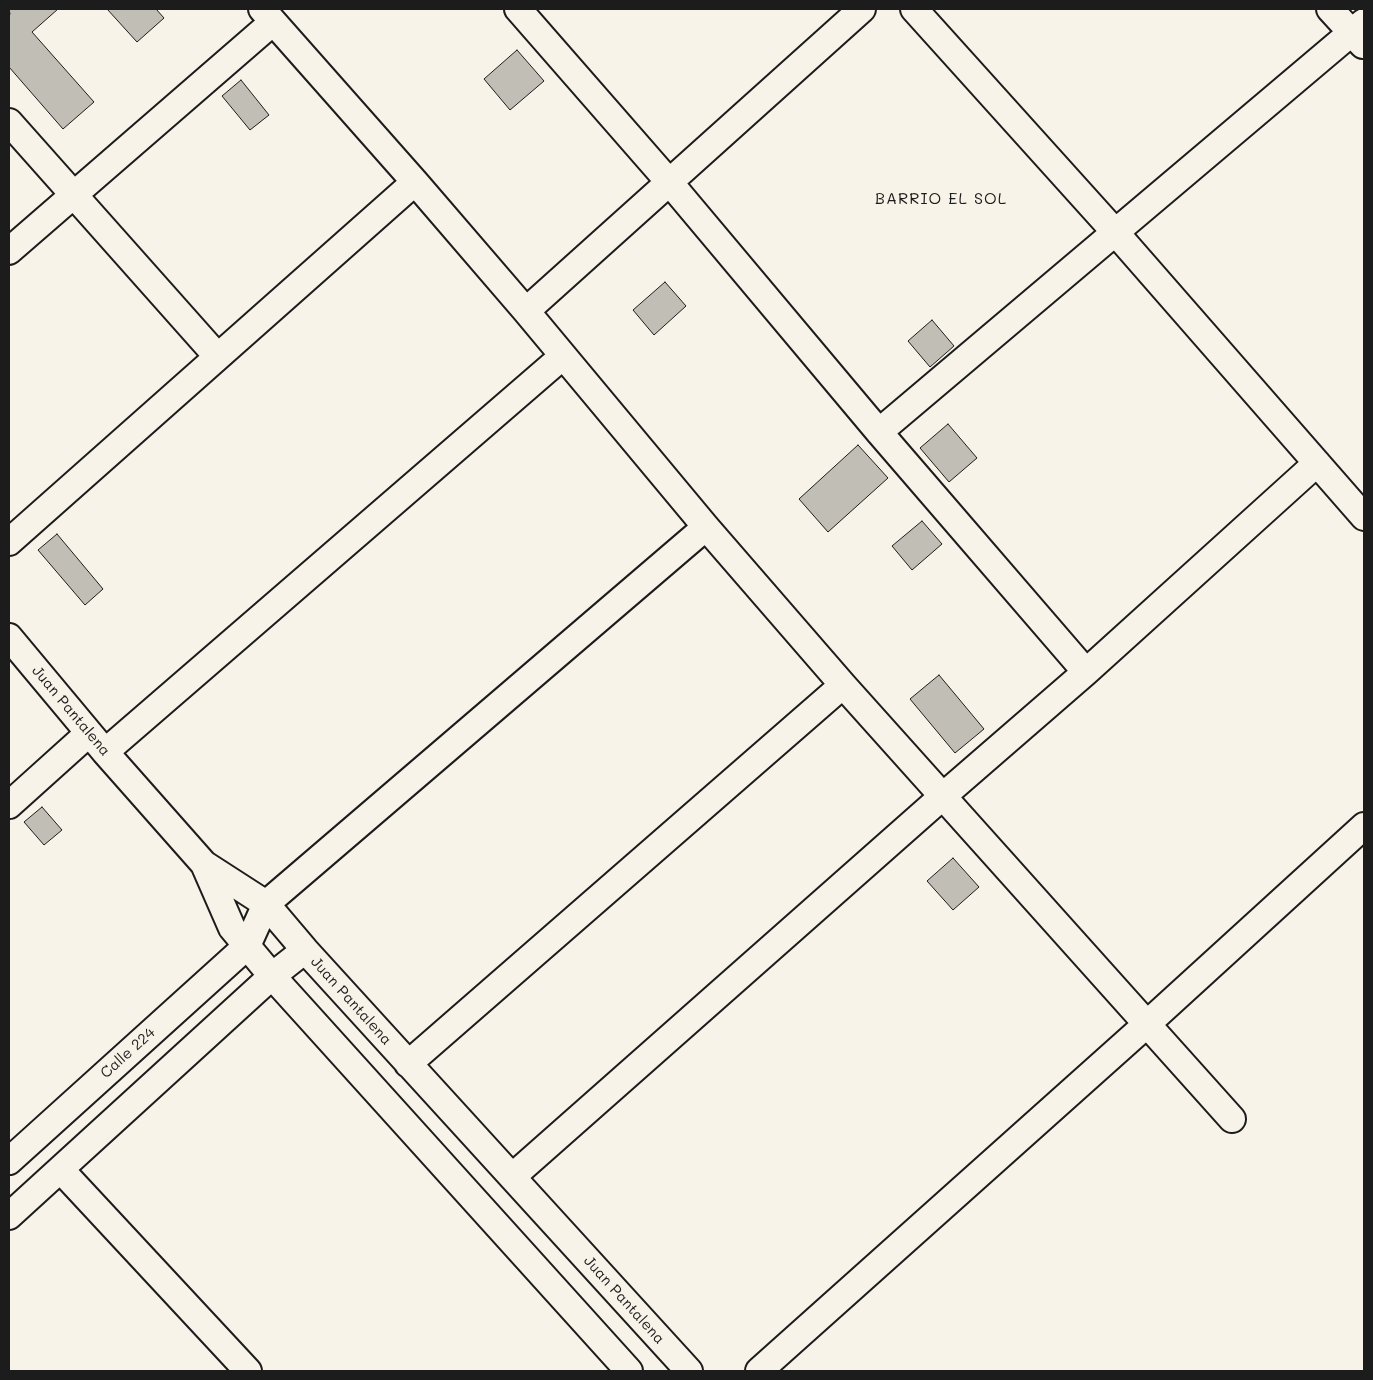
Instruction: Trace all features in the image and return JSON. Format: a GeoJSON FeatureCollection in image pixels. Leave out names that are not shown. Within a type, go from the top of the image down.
{"type":"FeatureCollection","features":[{"type":"Feature","properties":{"kind":"street"},"geometry":{"type":"LineString","coordinates":[[518,9],[670,183],[879,432],[1086,672]]}},
{"type":"Feature","properties":{"kind":"street"},"geometry":{"type":"LineString","coordinates":[[526,311],[862,9]]}},
{"type":"Feature","properties":{"kind":"street"},"geometry":{"type":"LineString","coordinates":[[914,9],[1115,232],[1364,517]]}},
{"type":"Feature","properties":{"kind":"street"},"geometry":{"type":"LineString","coordinates":[[879,432],[1115,232],[1360,34],[1330,9]]}},
{"type":"Feature","properties":{"kind":"street"},"geometry":{"type":"LineString","coordinates":[[9,251],[267,15],[526,311],[706,527],[843,685],[1232,1119]]}},
{"type":"Feature","properties":{"kind":"street"},"geometry":{"type":"LineString","coordinates":[[9,122],[218,356]]}},
{"type":"Feature","properties":{"kind":"street"},"geometry":{"type":"LineString","coordinates":[[9,542],[415,182]]}},
{"type":"Feature","properties":{"kind":"street"},"geometry":{"type":"LineString","coordinates":[[9,805],[97,743],[563,356]]}},
{"type":"Feature","properties":{"kind":"street"},"geometry":{"type":"LineString","coordinates":[[512,1177],[1086,672],[1317,463]]}},
{"type":"Feature","properties":{"kind":"street"},"geometry":{"type":"LineString","coordinates":[[247,946],[266,904],[706,527]]}},
{"type":"Feature","properties":{"kind":"street","name":"Juan Pantalena"},"geometry":{"type":"LineString","coordinates":[[9,637],[97,743],[204,864],[266,904],[408,1064],[689,1371]]}},
{"type":"Feature","properties":{"kind":"street"},"geometry":{"type":"LineString","coordinates":[[408,1064],[843,685]]}},
{"type":"Feature","properties":{"kind":"street"},"geometry":{"type":"LineString","coordinates":[[759,1371],[1147,1024],[1364,826]]}},
{"type":"Feature","properties":{"kind":"street"},"geometry":{"type":"LineString","coordinates":[[204,864],[232,928],[272,976],[629,1371]]}},
{"type":"Feature","properties":{"kind":"street","name":"Calle 224"},"geometry":{"type":"LineString","coordinates":[[9,1161],[247,946]]}},
{"type":"Feature","properties":{"kind":"street"},"geometry":{"type":"LineString","coordinates":[[9,1216],[272,976],[305,950]]}},
{"type":"Feature","properties":{"kind":"street"},"geometry":{"type":"LineString","coordinates":[[61,1170],[248,1371]]}},
{"type":"Feature","properties":{"kind":"building"},"geometry":{"type":"Polygon","coordinates":[[[9,9],[58,9],[32,32],[94,102],[63,129],[9,67],[9,9]]]}},
{"type":"Feature","properties":{"kind":"building"},"geometry":{"type":"Polygon","coordinates":[[[107,9],[156,9],[164,18],[137,42],[107,9]]]}},
{"type":"Feature","properties":{"kind":"building"},"geometry":{"type":"Polygon","coordinates":[[[517,50],[544,81],[510,110],[484,79],[517,50]]]}},
{"type":"Feature","properties":{"kind":"building"},"geometry":{"type":"Polygon","coordinates":[[[241,80],[269,115],[250,130],[222,96],[241,80]]]}},
{"type":"Feature","properties":{"kind":"building"},"geometry":{"type":"Polygon","coordinates":[[[665,282],[686,306],[654,335],[633,310],[665,282]]]}},
{"type":"Feature","properties":{"kind":"building"},"geometry":{"type":"Polygon","coordinates":[[[932,320],[954,346],[930,367],[908,341],[932,320]]]}},
{"type":"Feature","properties":{"kind":"building"},"geometry":{"type":"Polygon","coordinates":[[[948,424],[977,458],[949,482],[920,448],[948,424]]]}},
{"type":"Feature","properties":{"kind":"building"},"geometry":{"type":"Polygon","coordinates":[[[858,445],[888,478],[828,532],[799,499],[858,445]]]}},
{"type":"Feature","properties":{"kind":"building"},"geometry":{"type":"Polygon","coordinates":[[[922,521],[942,544],[912,570],[892,546],[922,521]]]}},
{"type":"Feature","properties":{"kind":"building"},"geometry":{"type":"Polygon","coordinates":[[[57,534],[103,589],[85,605],[38,550],[57,534]]]}},
{"type":"Feature","properties":{"kind":"building"},"geometry":{"type":"Polygon","coordinates":[[[939,675],[984,729],[955,753],[910,699],[939,675]]]}},
{"type":"Feature","properties":{"kind":"building"},"geometry":{"type":"Polygon","coordinates":[[[42,807],[62,830],[44,845],[24,822],[42,807]]]}},
{"type":"Feature","properties":{"kind":"building"},"geometry":{"type":"Polygon","coordinates":[[[953,858],[979,887],[953,910],[927,881],[953,858]]]}},
{"type":"Feature","properties":{"kind":"district","name":"BARRIO EL SOL"},"geometry":{"type":"Point","coordinates":[941,199]}}]}
